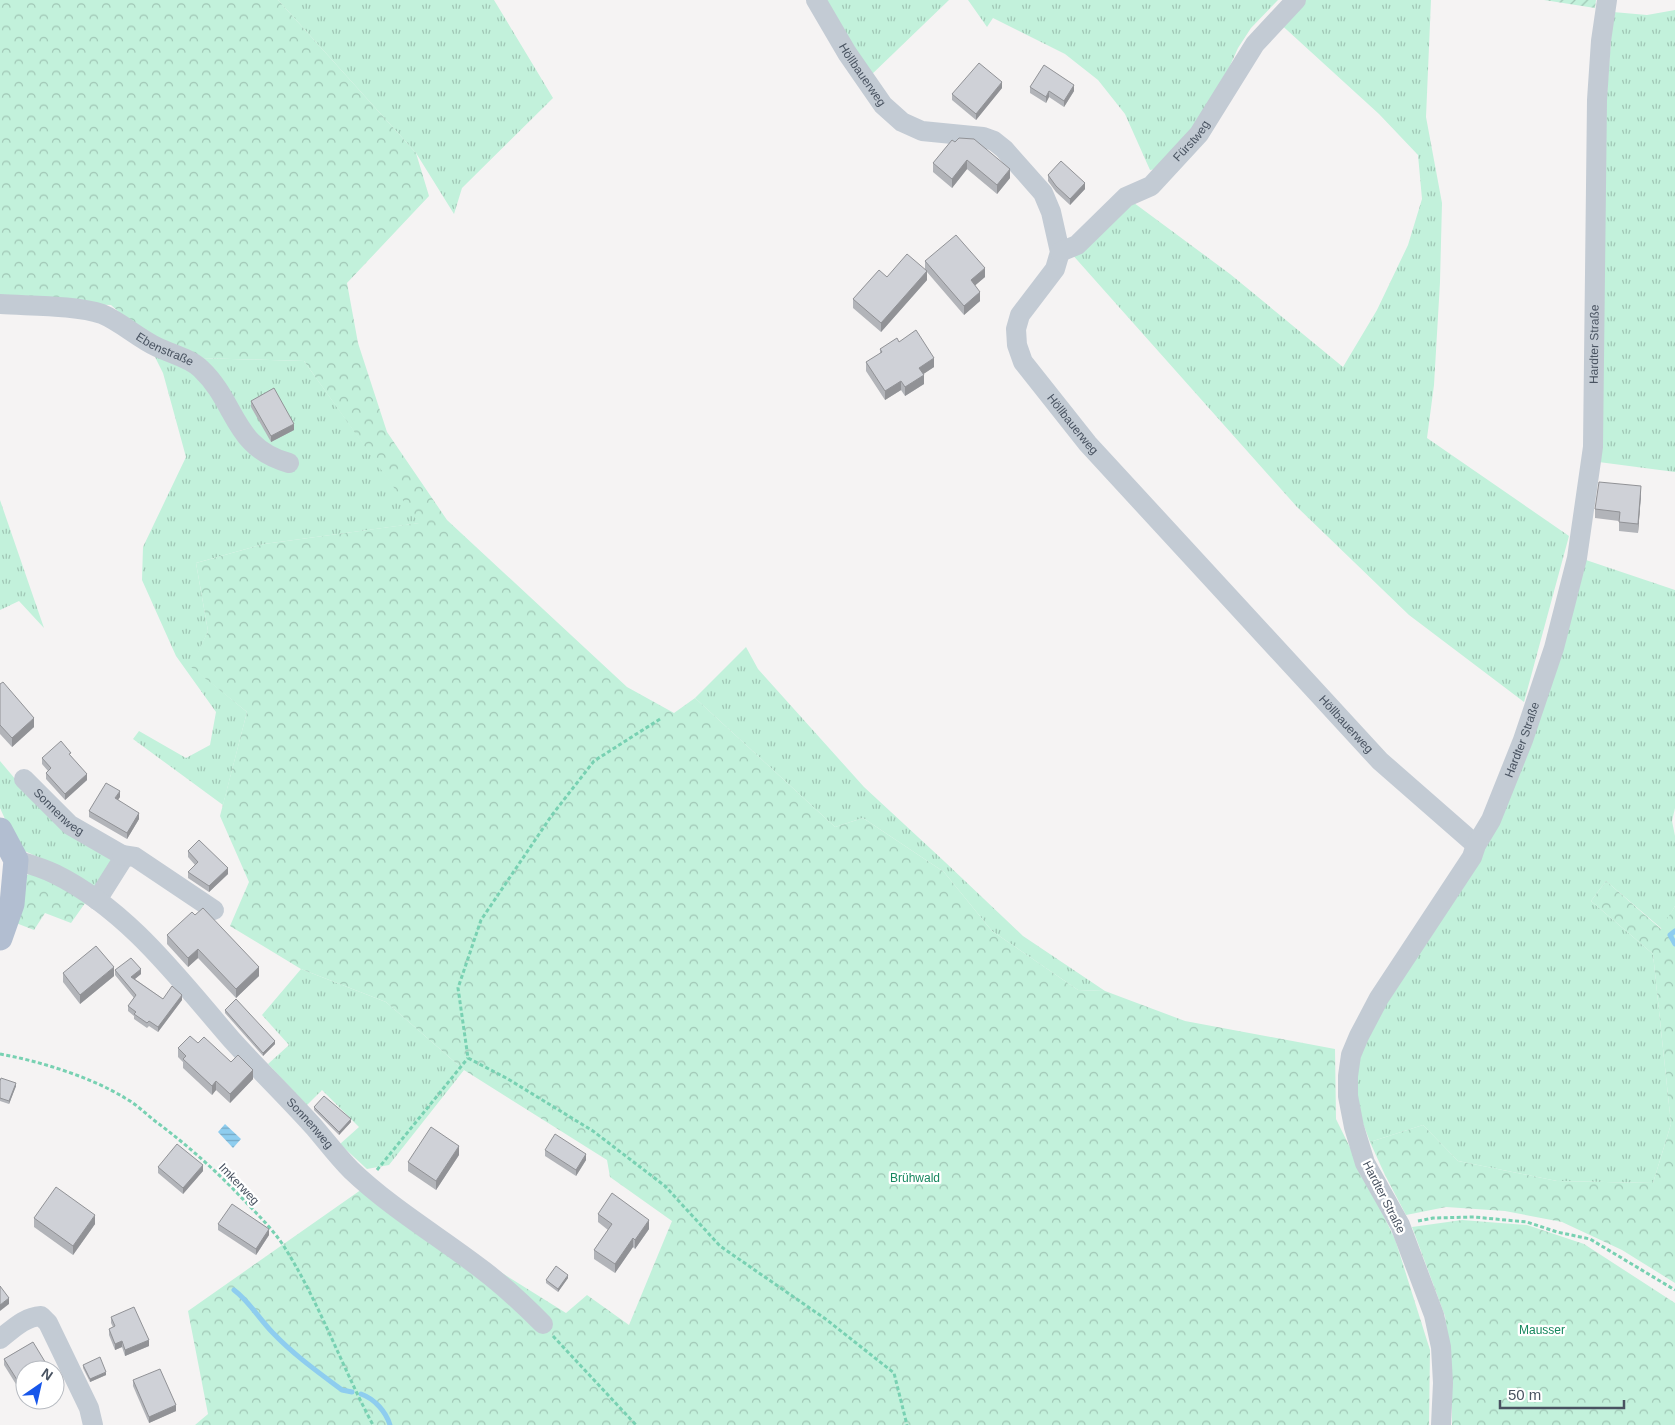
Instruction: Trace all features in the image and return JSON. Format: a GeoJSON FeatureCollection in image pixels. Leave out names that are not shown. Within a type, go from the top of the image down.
{"type":"FeatureCollection","features":[{"type":"Feature","properties":{"kind":"main road"},"geometry":{"type":"LineString","coordinates":[[0,830],[16,860],[12,904],[0,938]]}},
{"type":"Feature","properties":{"kind":"street","name":"Höllbauerweg"},"geometry":{"type":"LineString","coordinates":[[816,0],[847,53],[883,105],[890,112],[902,122],[922,131],[983,137],[994,141],[1004,149],[1043,193],[1051,212],[1060,252],[1055,269],[1020,315],[1016,330],[1017,345],[1023,362],[1088,444],[1380,761],[1476,845]]}},
{"type":"Feature","properties":{"kind":"street","name":"Fürstweg"},"geometry":{"type":"LineString","coordinates":[[1060,252],[1077,245],[1126,197],[1151,186],[1199,134],[1255,44],[1296,0]]}},
{"type":"Feature","properties":{"kind":"street","name":"Hardter Straße"},"geometry":{"type":"LineString","coordinates":[[1441,1425],[1443,1383],[1441,1347],[1434,1315],[1400,1224],[1365,1163],[1354,1127],[1348,1096],[1350,1055],[1379,998],[1472,857],[1476,845],[1491,820],[1523,740],[1554,648],[1578,558],[1593,448],[1597,100],[1601,41],[1607,0]]}},
{"type":"Feature","properties":{"kind":"street","name":"Ebenstraße"},"geometry":{"type":"LineString","coordinates":[[0,304],[72,309],[100,314],[143,340],[196,365],[210,379],[240,429],[252,443],[274,459],[289,463]]}},
{"type":"Feature","properties":{"kind":"street","name":"Sonnenweg"},"geometry":{"type":"LineString","coordinates":[[24,779],[70,825],[122,855],[135,857],[214,910]]}},
{"type":"Feature","properties":{"kind":"street"},"geometry":{"type":"LineString","coordinates":[[97,900],[121,862],[122,855]]}},
{"type":"Feature","properties":{"kind":"street","name":"Sonnenweg"},"geometry":{"type":"LineString","coordinates":[[16,860],[55,874],[97,900],[149,945],[231,1039],[351,1170],[401,1212],[508,1290],[543,1324]]}},
{"type":"Feature","properties":{"kind":"street"},"geometry":{"type":"LineString","coordinates":[[0,1339],[24,1320],[33,1316],[41,1316],[48,1323],[89,1408],[92,1425]]}},
{"type":"Feature","properties":{"kind":"path"},"geometry":{"type":"LineString","coordinates":[[366,1182],[468,1058],[458,988],[481,920],[552,815],[594,761],[660,719]]}},
{"type":"Feature","properties":{"kind":"path","name":"Imkerweg"},"geometry":{"type":"LineString","coordinates":[[0,1054],[21,1058],[92,1082],[125,1098],[188,1146],[229,1184],[285,1248],[314,1302],[373,1425]]}},
{"type":"Feature","properties":{"kind":"path"},"geometry":{"type":"LineString","coordinates":[[468,1058],[508,1079],[593,1131],[664,1186],[720,1246],[827,1320],[894,1373],[907,1425]]}},
{"type":"Feature","properties":{"kind":"path"},"geometry":{"type":"LineString","coordinates":[[1400,1224],[1433,1218],[1474,1217],[1527,1222],[1558,1232],[1590,1239],[1675,1290]]}},
{"type":"Feature","properties":{"kind":"path"},"geometry":{"type":"LineString","coordinates":[[543,1324],[636,1425]]}},
{"type":"Feature","properties":{"kind":"green space","name":"Brühwald"},"geometry":{"type":"Polygon","coordinates":[[[0,0],[278,0],[416,153],[429,196],[347,283],[358,343],[387,432],[447,520],[627,687],[674,713],[695,698],[835,827],[863,818],[944,872],[992,931],[1078,990],[1105,991],[1185,1021],[1335,1049],[1336,1119],[1395,1239],[1430,1350],[1429,1425],[195,1425],[208,1414],[188,1311],[365,1187],[566,1313],[587,1295],[629,1325],[672,1221],[610,1177],[607,1160],[464,1070],[386,1002],[301,969],[230,926],[249,882],[220,816],[247,712],[191,667],[208,631],[196,563],[264,544],[419,523],[304,361],[198,358],[143,333],[111,305],[0,301],[0,0]]]}},
{"type":"Feature","properties":{"kind":"green space"},"geometry":{"type":"Polygon","coordinates":[[[278,0],[494,0],[553,98],[462,188],[454,214],[416,153],[278,0]]]}},
{"type":"Feature","properties":{"kind":"green space"},"geometry":{"type":"Polygon","coordinates":[[[822,0],[949,0],[869,77],[822,0]]]}},
{"type":"Feature","properties":{"kind":"green space"},"geometry":{"type":"Polygon","coordinates":[[[968,0],[1278,0],[1251,28],[1238,48],[1199,134],[1163,168],[1150,170],[1125,114],[1098,80],[1065,54],[993,18],[987,27],[968,0]]]}},
{"type":"Feature","properties":{"kind":"green space"},"geometry":{"type":"Polygon","coordinates":[[[1298,0],[1431,0],[1426,117],[1442,203],[1434,385],[1427,438],[1569,536],[1524,702],[1409,615],[1297,507],[1070,252],[1126,197],[1230,274],[1343,367],[1377,310],[1408,245],[1422,199],[1418,155],[1379,114],[1276,20],[1298,0]]]}},
{"type":"Feature","properties":{"kind":"green space"},"geometry":{"type":"Polygon","coordinates":[[[1544,0],[1596,0],[1595,8],[1544,0]]]}},
{"type":"Feature","properties":{"kind":"green space"},"geometry":{"type":"Polygon","coordinates":[[[1675,10],[1675,472],[1591,461],[1596,241],[1613,12],[1647,15],[1675,10]]]}},
{"type":"Feature","properties":{"kind":"green space"},"geometry":{"type":"Polygon","coordinates":[[[143,333],[198,358],[304,361],[420,523],[264,544],[196,563],[208,631],[192,667],[247,712],[223,805],[133,739],[139,731],[186,758],[210,745],[216,712],[176,656],[142,580],[143,547],[186,457],[163,373],[143,333]]]}},
{"type":"Feature","properties":{"kind":"green space"},"geometry":{"type":"Polygon","coordinates":[[[0,500],[44,628],[19,601],[0,610],[0,500]]]}},
{"type":"Feature","properties":{"kind":"green space"},"geometry":{"type":"Polygon","coordinates":[[[1583,559],[1675,590],[1675,808],[1672,821],[1675,836],[1675,906],[1662,929],[1606,881],[1591,901],[1653,954],[1671,1124],[1653,1183],[1557,1181],[1458,1161],[1423,1125],[1370,1142],[1361,1118],[1355,1080],[1364,1040],[1495,825],[1583,559]]]}},
{"type":"Feature","properties":{"kind":"green space"},"geometry":{"type":"Polygon","coordinates":[[[746,647],[758,669],[864,787],[1023,936],[1105,991],[1078,990],[992,931],[944,872],[863,818],[835,827],[695,698],[746,647]]]}},
{"type":"Feature","properties":{"kind":"green space"},"geometry":{"type":"Polygon","coordinates":[[[0,761],[16,780],[109,853],[113,864],[94,890],[64,869],[18,848],[0,808],[0,761]]]}},
{"type":"Feature","properties":{"kind":"green space"},"geometry":{"type":"Polygon","coordinates":[[[34,871],[88,899],[71,923],[45,913],[34,930],[16,923],[24,897],[27,875],[34,871]]]}},
{"type":"Feature","properties":{"kind":"green space"},"geometry":{"type":"Polygon","coordinates":[[[1606,881],[1661,929],[1675,906],[1675,1283],[1622,1250],[1562,1222],[1505,1211],[1446,1207],[1406,1215],[1370,1142],[1423,1125],[1458,1161],[1557,1181],[1653,1183],[1671,1124],[1653,954],[1591,901],[1606,881]]]}},
{"type":"Feature","properties":{"kind":"green space"},"geometry":{"type":"Polygon","coordinates":[[[301,969],[386,1002],[464,1070],[389,1165],[367,1169],[340,1144],[359,1127],[322,1090],[307,1105],[268,1064],[289,1045],[262,1015],[301,969]]]}},
{"type":"Feature","properties":{"kind":"green space","name":"Mausser"},"geometry":{"type":"Polygon","coordinates":[[[1462,1220],[1527,1225],[1584,1244],[1675,1303],[1675,1425],[1452,1425],[1452,1381],[1445,1316],[1412,1227],[1462,1220]]]}},
{"type":"Feature","properties":{"kind":"water"},"geometry":{"type":"Polygon","coordinates":[[[225,1124],[241,1139],[233,1148],[218,1132],[225,1124]]]}},
{"type":"Feature","properties":{"kind":"building"},"geometry":{"type":"Polygon","coordinates":[[[979,63],[1002,82],[976,114],[952,94],[979,63]]]}},
{"type":"Feature","properties":{"kind":"building"},"geometry":{"type":"Polygon","coordinates":[[[1044,65],[1074,85],[1064,101],[1049,91],[1046,97],[1030,87],[1044,65]]]}},
{"type":"Feature","properties":{"kind":"building"},"geometry":{"type":"Polygon","coordinates":[[[959,138],[974,139],[1010,169],[997,185],[967,160],[952,179],[933,163],[952,140],[955,142],[959,138]]]}},
{"type":"Feature","properties":{"kind":"building"},"geometry":{"type":"Polygon","coordinates":[[[1061,161],[1085,183],[1070,199],[1056,186],[1048,175],[1061,161]]]}},
{"type":"Feature","properties":{"kind":"building"},"geometry":{"type":"Polygon","coordinates":[[[956,235],[985,268],[971,280],[980,292],[964,306],[925,261],[956,235]]]}},
{"type":"Feature","properties":{"kind":"building"},"geometry":{"type":"Polygon","coordinates":[[[907,254],[927,271],[881,323],[853,299],[879,270],[887,277],[907,254]]]}},
{"type":"Feature","properties":{"kind":"building"},"geometry":{"type":"Polygon","coordinates":[[[916,330],[934,358],[919,368],[924,375],[905,387],[901,381],[885,391],[866,362],[882,352],[880,349],[897,338],[899,342],[916,330]]]}},
{"type":"Feature","properties":{"kind":"building"},"geometry":{"type":"Polygon","coordinates":[[[274,388],[294,424],[271,436],[251,401],[274,388]]]}},
{"type":"Feature","properties":{"kind":"building"},"geometry":{"type":"Polygon","coordinates":[[[1599,482],[1641,486],[1638,524],[1619,522],[1620,512],[1595,509],[1599,482]]]}},
{"type":"Feature","properties":{"kind":"building"},"geometry":{"type":"Polygon","coordinates":[[[3,682],[34,718],[12,738],[0,725],[0,684],[3,682]]]}},
{"type":"Feature","properties":{"kind":"building"},"geometry":{"type":"Polygon","coordinates":[[[61,741],[71,753],[69,754],[87,774],[65,794],[46,773],[51,768],[42,758],[61,741]]]}},
{"type":"Feature","properties":{"kind":"building"},"geometry":{"type":"Polygon","coordinates":[[[106,783],[120,791],[115,798],[139,813],[127,833],[89,811],[106,783]]]}},
{"type":"Feature","properties":{"kind":"building"},"geometry":{"type":"Polygon","coordinates":[[[199,840],[228,868],[209,886],[188,872],[198,862],[188,851],[199,840]]]}},
{"type":"Feature","properties":{"kind":"building"},"geometry":{"type":"Polygon","coordinates":[[[203,908],[259,967],[236,989],[198,949],[188,958],[167,935],[192,912],[195,915],[203,908]]]}},
{"type":"Feature","properties":{"kind":"building"},"geometry":{"type":"Polygon","coordinates":[[[96,946],[114,967],[80,995],[63,973],[96,946]]]}},
{"type":"Feature","properties":{"kind":"building"},"geometry":{"type":"Polygon","coordinates":[[[131,958],[141,969],[131,977],[163,999],[172,986],[182,995],[158,1027],[149,1021],[147,1023],[134,1014],[136,1012],[128,1006],[136,995],[115,970],[131,958]]]}},
{"type":"Feature","properties":{"kind":"building"},"geometry":{"type":"Polygon","coordinates":[[[236,999],[275,1041],[263,1053],[225,1010],[236,999]]]}},
{"type":"Feature","properties":{"kind":"building"},"geometry":{"type":"Polygon","coordinates":[[[190,1036],[198,1043],[204,1037],[231,1062],[238,1055],[253,1070],[230,1094],[216,1081],[212,1086],[183,1059],[186,1056],[178,1048],[190,1036]]]}},
{"type":"Feature","properties":{"kind":"building"},"geometry":{"type":"Polygon","coordinates":[[[1,1078],[16,1083],[9,1101],[0,1098],[1,1078]]]}},
{"type":"Feature","properties":{"kind":"building"},"geometry":{"type":"Polygon","coordinates":[[[324,1096],[351,1119],[339,1132],[314,1107],[324,1096]]]}},
{"type":"Feature","properties":{"kind":"building"},"geometry":{"type":"Polygon","coordinates":[[[431,1127],[459,1146],[436,1181],[408,1162],[431,1127]]]}},
{"type":"Feature","properties":{"kind":"building"},"geometry":{"type":"Polygon","coordinates":[[[555,1134],[586,1154],[576,1170],[545,1150],[555,1134]]]}},
{"type":"Feature","properties":{"kind":"building"},"geometry":{"type":"Polygon","coordinates":[[[177,1144],[203,1165],[183,1188],[158,1167],[177,1144]]]}},
{"type":"Feature","properties":{"kind":"building"},"geometry":{"type":"Polygon","coordinates":[[[56,1187],[95,1215],[73,1246],[34,1218],[56,1187]]]}},
{"type":"Feature","properties":{"kind":"building"},"geometry":{"type":"Polygon","coordinates":[[[612,1193],[649,1220],[635,1240],[633,1238],[615,1264],[594,1250],[612,1224],[598,1214],[612,1193]]]}},
{"type":"Feature","properties":{"kind":"building"},"geometry":{"type":"Polygon","coordinates":[[[232,1204],[269,1229],[256,1249],[218,1224],[232,1204]]]}},
{"type":"Feature","properties":{"kind":"building"},"geometry":{"type":"Polygon","coordinates":[[[556,1266],[568,1275],[558,1289],[546,1280],[556,1266]]]}},
{"type":"Feature","properties":{"kind":"building"},"geometry":{"type":"Polygon","coordinates":[[[0,1286],[9,1298],[0,1305],[0,1286]]]}},
{"type":"Feature","properties":{"kind":"building"},"geometry":{"type":"Polygon","coordinates":[[[134,1307],[149,1340],[125,1350],[122,1341],[115,1344],[109,1329],[115,1326],[111,1317],[134,1307]]]}},
{"type":"Feature","properties":{"kind":"building"},"geometry":{"type":"Polygon","coordinates":[[[33,1342],[44,1360],[15,1360],[15,1377],[4,1359],[33,1342]]]}},
{"type":"Feature","properties":{"kind":"building"},"geometry":{"type":"Polygon","coordinates":[[[100,1357],[106,1372],[90,1379],[83,1365],[100,1357]]]}},
{"type":"Feature","properties":{"kind":"building"},"geometry":{"type":"Polygon","coordinates":[[[160,1369],[176,1405],[149,1417],[133,1380],[160,1369]]]}},
{"type":"Feature","properties":{"kind":"waterway"},"geometry":{"type":"LineString","coordinates":[[1675,931],[1670,935],[1675,944]]}},
{"type":"Feature","properties":{"kind":"waterway"},"geometry":{"type":"LineString","coordinates":[[234,1290],[289,1349],[342,1390],[352,1392]]}},
{"type":"Feature","properties":{"kind":"waterway"},"geometry":{"type":"LineString","coordinates":[[361,1394],[379,1406],[386,1415],[390,1425]]}}]}
